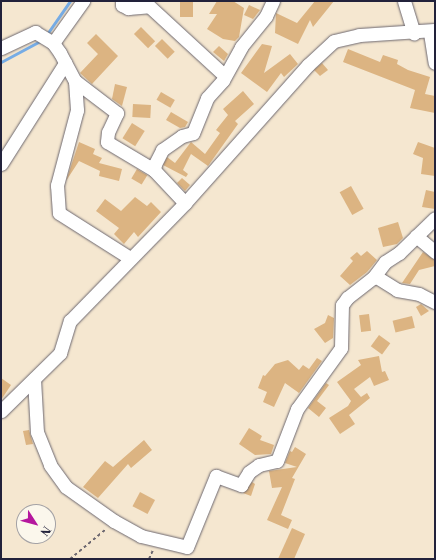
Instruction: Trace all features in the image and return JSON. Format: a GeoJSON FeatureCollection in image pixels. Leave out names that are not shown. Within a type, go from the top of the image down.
{"type":"FeatureCollection","features":[{"type":"Feature","properties":{"kind":"street"},"geometry":{"type":"LineString","coordinates":[[53,43],[83,1]]}},
{"type":"Feature","properties":{"kind":"street"},"geometry":{"type":"LineString","coordinates":[[122,1],[122,5],[128,8],[149,6],[225,76]]}},
{"type":"Feature","properties":{"kind":"street"},"geometry":{"type":"LineString","coordinates":[[154,170],[154,164],[162,150],[182,136],[193,133],[207,98],[225,76],[241,47],[266,16],[273,1]]}},
{"type":"Feature","properties":{"kind":"street"},"geometry":{"type":"LineString","coordinates":[[404,1],[414,33]]}},
{"type":"Feature","properties":{"kind":"street"},"geometry":{"type":"LineString","coordinates":[[1,411],[60,353],[70,322],[130,258],[185,203],[308,65],[334,42],[359,35],[432,31],[435,63]]}},
{"type":"Feature","properties":{"kind":"street"},"geometry":{"type":"LineString","coordinates":[[1,48],[35,32],[53,43],[75,81],[116,113],[108,132],[107,142],[154,170],[185,203]]}},
{"type":"Feature","properties":{"kind":"street"},"geometry":{"type":"LineString","coordinates":[[1,164],[65,63]]}},
{"type":"Feature","properties":{"kind":"street"},"geometry":{"type":"LineString","coordinates":[[75,81],[78,110],[57,186],[59,213],[130,258]]}},
{"type":"Feature","properties":{"kind":"street"},"geometry":{"type":"LineString","coordinates":[[34,379],[36,432],[50,465],[66,486],[114,521],[141,536],[187,547],[216,476],[241,485],[249,472],[258,465],[277,461],[297,409],[341,348],[342,305],[347,298],[375,276],[385,262],[399,253],[435,218]]}},
{"type":"Feature","properties":{"kind":"street"},"geometry":{"type":"LineString","coordinates":[[416,236],[435,252]]}},
{"type":"Feature","properties":{"kind":"street"},"geometry":{"type":"LineString","coordinates":[[375,276],[397,290],[419,294],[435,302]]}},
{"type":"Feature","properties":{"kind":"path"},"geometry":{"type":"LineString","coordinates":[[70,559],[95,540],[114,521]]}},
{"type":"Feature","properties":{"kind":"building"},"geometry":{"type":"Polygon","coordinates":[[[180,1],[193,1],[193,17],[180,17],[180,1]]]}},
{"type":"Feature","properties":{"kind":"building"},"geometry":{"type":"Polygon","coordinates":[[[217,1],[233,1],[244,8],[239,37],[235,41],[223,39],[207,29],[217,14],[209,14],[217,1]]]}},
{"type":"Feature","properties":{"kind":"building"},"geometry":{"type":"Polygon","coordinates":[[[315,1],[334,1],[313,27],[310,20],[298,44],[275,33],[276,13],[297,23],[315,1]]]}},
{"type":"Feature","properties":{"kind":"building"},"geometry":{"type":"Polygon","coordinates":[[[249,5],[260,10],[253,19],[244,15],[249,5]]]}},
{"type":"Feature","properties":{"kind":"building"},"geometry":{"type":"Polygon","coordinates":[[[141,27],[155,41],[148,48],[134,34],[141,27]]]}},
{"type":"Feature","properties":{"kind":"building"},"geometry":{"type":"Polygon","coordinates":[[[96,34],[118,56],[92,84],[80,73],[98,54],[87,43],[96,34]]]}},
{"type":"Feature","properties":{"kind":"building"},"geometry":{"type":"Polygon","coordinates":[[[162,39],[175,52],[168,59],[155,46],[162,39]]]}},
{"type":"Feature","properties":{"kind":"building"},"geometry":{"type":"Polygon","coordinates":[[[262,44],[272,46],[264,73],[290,54],[298,64],[284,77],[281,73],[267,92],[241,73],[262,44]]]}},
{"type":"Feature","properties":{"kind":"building"},"geometry":{"type":"Polygon","coordinates":[[[219,46],[228,54],[224,61],[213,52],[219,46]]]}},
{"type":"Feature","properties":{"kind":"building"},"geometry":{"type":"Polygon","coordinates":[[[348,49],[380,62],[383,55],[398,60],[397,64],[408,70],[430,77],[425,94],[435,96],[435,113],[410,108],[415,90],[343,62],[348,49]]]}},
{"type":"Feature","properties":{"kind":"building"},"geometry":{"type":"Polygon","coordinates":[[[322,63],[328,70],[320,76],[314,70],[322,63]]]}},
{"type":"Feature","properties":{"kind":"building"},"geometry":{"type":"Polygon","coordinates":[[[115,84],[127,87],[122,106],[112,99],[115,84]]]}},
{"type":"Feature","properties":{"kind":"building"},"geometry":{"type":"Polygon","coordinates":[[[243,91],[254,104],[235,121],[238,124],[208,166],[191,154],[183,170],[188,174],[186,177],[163,165],[167,157],[175,163],[191,142],[205,154],[220,133],[216,130],[228,115],[223,109],[243,91]]]}},
{"type":"Feature","properties":{"kind":"building"},"geometry":{"type":"Polygon","coordinates":[[[161,92],[175,100],[170,108],[156,100],[161,92]]]}},
{"type":"Feature","properties":{"kind":"building"},"geometry":{"type":"Polygon","coordinates":[[[133,104],[151,105],[150,118],[132,117],[133,104]]]}},
{"type":"Feature","properties":{"kind":"building"},"geometry":{"type":"Polygon","coordinates":[[[171,112],[188,122],[185,127],[180,128],[166,120],[171,112]]]}},
{"type":"Feature","properties":{"kind":"building"},"geometry":{"type":"Polygon","coordinates":[[[132,123],[145,131],[135,146],[122,138],[132,123]]]}},
{"type":"Feature","properties":{"kind":"building"},"geometry":{"type":"Polygon","coordinates":[[[79,142],[95,149],[93,154],[102,158],[99,163],[122,169],[119,181],[99,176],[100,171],[79,161],[66,181],[79,142]]]}},
{"type":"Feature","properties":{"kind":"building"},"geometry":{"type":"Polygon","coordinates":[[[418,142],[435,148],[435,176],[421,174],[423,158],[413,154],[418,142]]]}},
{"type":"Feature","properties":{"kind":"building"},"geometry":{"type":"Polygon","coordinates":[[[137,169],[147,175],[142,185],[131,178],[137,169]]]}},
{"type":"Feature","properties":{"kind":"building"},"geometry":{"type":"Polygon","coordinates":[[[182,178],[190,185],[185,191],[177,183],[182,178]]]}},
{"type":"Feature","properties":{"kind":"building"},"geometry":{"type":"Polygon","coordinates":[[[351,186],[364,209],[352,215],[340,192],[351,186]]]}},
{"type":"Feature","properties":{"kind":"building"},"geometry":{"type":"Polygon","coordinates":[[[426,190],[435,192],[435,209],[422,207],[426,190]]]}},
{"type":"Feature","properties":{"kind":"building"},"geometry":{"type":"Polygon","coordinates":[[[135,197],[147,206],[151,202],[161,212],[138,237],[134,232],[124,244],[114,234],[119,228],[96,211],[105,199],[121,211],[135,197]]]}},
{"type":"Feature","properties":{"kind":"building"},"geometry":{"type":"Polygon","coordinates":[[[398,222],[403,238],[397,244],[383,247],[378,228],[398,222]]]}},
{"type":"Feature","properties":{"kind":"building"},"geometry":{"type":"Polygon","coordinates":[[[367,251],[377,260],[367,272],[350,285],[340,276],[353,261],[350,258],[357,252],[361,256],[367,251]]]}},
{"type":"Feature","properties":{"kind":"building"},"geometry":{"type":"Polygon","coordinates":[[[423,252],[435,260],[435,266],[419,270],[410,284],[402,283],[423,252]]]}},
{"type":"Feature","properties":{"kind":"building"},"geometry":{"type":"Polygon","coordinates":[[[421,304],[429,311],[421,316],[416,307],[421,304]]]}},
{"type":"Feature","properties":{"kind":"building"},"geometry":{"type":"Polygon","coordinates":[[[369,314],[371,331],[361,332],[359,315],[369,314]]]}},
{"type":"Feature","properties":{"kind":"building"},"geometry":{"type":"Polygon","coordinates":[[[328,315],[334,318],[333,338],[325,343],[314,329],[325,323],[328,315]]]}},
{"type":"Feature","properties":{"kind":"building"},"geometry":{"type":"Polygon","coordinates":[[[412,316],[415,328],[395,332],[393,321],[412,316]]]}},
{"type":"Feature","properties":{"kind":"building"},"geometry":{"type":"Polygon","coordinates":[[[379,335],[390,343],[382,355],[371,346],[379,335]]]}},
{"type":"Feature","properties":{"kind":"building"},"geometry":{"type":"Polygon","coordinates":[[[379,356],[382,372],[385,371],[389,380],[374,386],[370,377],[354,389],[361,397],[367,393],[370,398],[349,415],[355,424],[340,434],[329,418],[348,406],[351,401],[337,382],[361,365],[358,360],[379,356]]]}},
{"type":"Feature","properties":{"kind":"building"},"geometry":{"type":"Polygon","coordinates":[[[317,358],[322,361],[299,393],[285,383],[274,407],[263,402],[267,392],[258,388],[263,375],[265,376],[275,364],[288,360],[299,370],[303,365],[309,369],[317,358]]]}},
{"type":"Feature","properties":{"kind":"building"},"geometry":{"type":"Polygon","coordinates":[[[1,378],[11,385],[1,400],[1,378]]]}},
{"type":"Feature","properties":{"kind":"building"},"geometry":{"type":"Polygon","coordinates":[[[326,383],[329,385],[317,401],[326,408],[319,417],[308,408],[326,383]]]}},
{"type":"Feature","properties":{"kind":"building"},"geometry":{"type":"Polygon","coordinates":[[[249,428],[262,436],[260,440],[274,445],[271,454],[255,455],[239,444],[249,428]]]}},
{"type":"Feature","properties":{"kind":"building"},"geometry":{"type":"Polygon","coordinates":[[[29,430],[33,444],[26,445],[23,431],[29,430]]]}},
{"type":"Feature","properties":{"kind":"building"},"geometry":{"type":"Polygon","coordinates":[[[144,440],[152,450],[131,468],[128,464],[98,498],[83,487],[105,461],[113,467],[144,440]]]}},
{"type":"Feature","properties":{"kind":"building"},"geometry":{"type":"Polygon","coordinates":[[[295,447],[306,454],[292,478],[295,479],[281,515],[292,520],[288,529],[267,520],[282,487],[272,488],[269,471],[297,467],[285,463],[290,451],[292,452],[295,447]]]}},
{"type":"Feature","properties":{"kind":"building"},"geometry":{"type":"Polygon","coordinates":[[[252,482],[255,484],[251,496],[243,493],[252,482]]]}},
{"type":"Feature","properties":{"kind":"building"},"geometry":{"type":"Polygon","coordinates":[[[140,492],[155,500],[147,514],[132,506],[140,492]]]}},
{"type":"Feature","properties":{"kind":"building"},"geometry":{"type":"Polygon","coordinates":[[[292,528],[305,534],[294,559],[278,559],[292,528]]]}},
{"type":"Feature","properties":{"kind":"waterway"},"geometry":{"type":"LineString","coordinates":[[47,34],[70,1]]}},
{"type":"Feature","properties":{"kind":"waterway"},"geometry":{"type":"LineString","coordinates":[[1,62],[42,40]]}}]}
